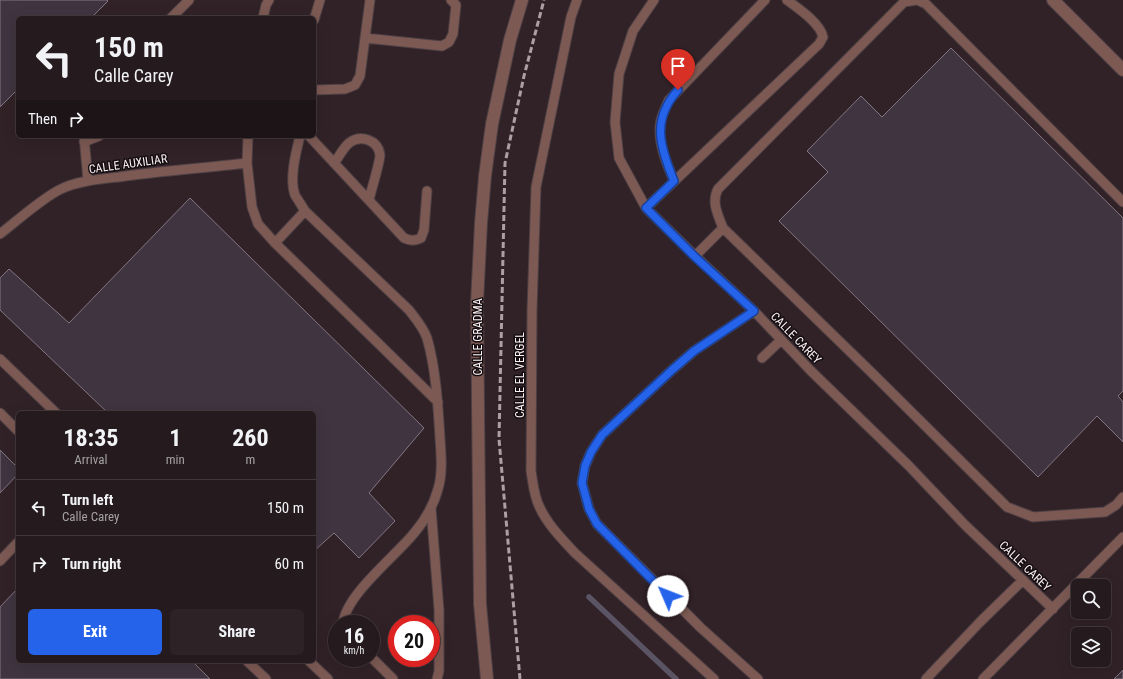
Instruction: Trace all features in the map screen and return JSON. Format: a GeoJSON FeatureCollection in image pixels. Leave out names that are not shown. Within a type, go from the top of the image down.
{"type":"FeatureCollection","features":[{"type":"Feature","properties":{"kind":"street","name":"CALLE GRADMA"},"geometry":{"type":"LineString","coordinates":[[487,679],[480,596],[477,303],[481,224],[485,176],[492,124],[510,40],[522,0]]}},
{"type":"Feature","properties":{"kind":"street"},"geometry":{"type":"LineString","coordinates":[[1053,0],[1123,70]]}},
{"type":"Feature","properties":{"kind":"lane"},"geometry":{"type":"LineString","coordinates":[[173,16],[189,0]]}},
{"type":"Feature","properties":{"kind":"lane"},"geometry":{"type":"LineString","coordinates":[[263,16],[269,0]]}},
{"type":"Feature","properties":{"kind":"lane"},"geometry":{"type":"LineString","coordinates":[[315,16],[320,0]]}},
{"type":"Feature","properties":{"kind":"lane"},"geometry":{"type":"LineString","coordinates":[[316,90],[345,89],[355,85],[360,76],[370,0]]}},
{"type":"Feature","properties":{"kind":"lane"},"geometry":{"type":"LineString","coordinates":[[365,38],[442,46],[449,42],[453,34],[456,5],[452,0]]}},
{"type":"Feature","properties":{"kind":"lane","name":"CALLE EL VERGEL"},"geometry":{"type":"LineString","coordinates":[[577,0],[571,17],[536,187],[532,311],[531,471],[535,491],[540,508],[561,538],[575,553],[714,679]]}},
{"type":"Feature","properties":{"kind":"lane","name":"CALLE CAREY"},"geometry":{"type":"LineString","coordinates":[[654,0],[633,31],[618,74],[615,122],[618,158],[646,208],[694,256],[754,311],[811,371],[909,466],[965,525],[1053,609]]}},
{"type":"Feature","properties":{"kind":"lane"},"geometry":{"type":"LineString","coordinates":[[674,181],[664,156],[660,127],[663,113],[669,100],[765,0]]}},
{"type":"Feature","properties":{"kind":"lane"},"geometry":{"type":"LineString","coordinates":[[646,208],[819,44],[823,37],[822,31],[803,12],[787,0]]}},
{"type":"Feature","properties":{"kind":"lane"},"geometry":{"type":"LineString","coordinates":[[1123,202],[926,4],[917,0],[904,2],[718,189],[714,196],[714,203],[723,228],[872,372],[1007,507],[1033,517],[1105,512],[1116,505],[1123,497]]}},
{"type":"Feature","properties":{"kind":"lane"},"geometry":{"type":"LineString","coordinates":[[248,138],[247,163],[252,206],[258,224],[274,243],[438,402]]}},
{"type":"Feature","properties":{"kind":"lane"},"geometry":{"type":"LineString","coordinates":[[300,138],[293,175],[293,185],[296,196],[305,211],[410,310],[426,337],[430,351],[438,402],[441,462],[439,488],[431,508],[415,532],[376,573],[347,608],[344,615]]}},
{"type":"Feature","properties":{"kind":"lane"},"geometry":{"type":"LineString","coordinates":[[311,138],[404,238],[410,240],[422,238],[427,191]]}},
{"type":"Feature","properties":{"kind":"lane"},"geometry":{"type":"LineString","coordinates":[[334,163],[350,143],[365,138],[371,140],[377,146],[380,156],[369,200]]}},
{"type":"Feature","properties":{"kind":"lane"},"geometry":{"type":"LineString","coordinates":[[84,139],[88,181]]}},
{"type":"Feature","properties":{"kind":"lane","name":"CALLE AUXILIAR"},"geometry":{"type":"LineString","coordinates":[[0,234],[29,210],[60,189],[88,181],[178,169],[211,168],[247,163]]}},
{"type":"Feature","properties":{"kind":"lane"},"geometry":{"type":"LineString","coordinates":[[274,243],[305,211]]}},
{"type":"Feature","properties":{"kind":"lane"},"geometry":{"type":"LineString","coordinates":[[694,256],[723,228]]}},
{"type":"Feature","properties":{"kind":"lane"},"geometry":{"type":"LineString","coordinates":[[754,311],[694,351],[602,435],[591,452],[585,466],[582,483],[589,509],[597,524],[701,628],[758,679]]}},
{"type":"Feature","properties":{"kind":"lane"},"geometry":{"type":"LineString","coordinates":[[762,358],[781,340]]}},
{"type":"Feature","properties":{"kind":"lane"},"geometry":{"type":"LineString","coordinates":[[0,359],[54,411]]}},
{"type":"Feature","properties":{"kind":"lane"},"geometry":{"type":"LineString","coordinates":[[0,413],[16,429]]}},
{"type":"Feature","properties":{"kind":"lane"},"geometry":{"type":"LineString","coordinates":[[431,508],[439,610],[439,671],[437,679]]}},
{"type":"Feature","properties":{"kind":"lane"},"geometry":{"type":"LineString","coordinates":[[983,679],[1123,537]]}},
{"type":"Feature","properties":{"kind":"lane"},"geometry":{"type":"LineString","coordinates":[[0,561],[16,544]]}},
{"type":"Feature","properties":{"kind":"lane"},"geometry":{"type":"LineString","coordinates":[[926,679],[980,622],[1023,580]]}},
{"type":"Feature","properties":{"kind":"lane"},"geometry":{"type":"LineString","coordinates":[[249,663],[266,679]]}},
{"type":"Feature","properties":{"kind":"lane"},"geometry":{"type":"LineString","coordinates":[[311,663],[328,679]]}},
{"type":"Feature","properties":{"kind":"lane"},"geometry":{"type":"LineString","coordinates":[[380,666],[393,679]]}},
{"type":"Feature","properties":{"kind":"building"},"geometry":{"type":"Polygon","coordinates":[[[0,0],[108,1],[93,16],[16,16],[16,91],[0,107],[0,0]]]}},
{"type":"Feature","properties":{"kind":"building"},"geometry":{"type":"Polygon","coordinates":[[[951,48],[1123,218],[1123,391],[1118,396],[1123,402],[1123,442],[1097,416],[1038,477],[779,221],[828,172],[807,151],[861,96],[882,117],[951,48]]]}},
{"type":"Feature","properties":{"kind":"building"},"geometry":{"type":"Polygon","coordinates":[[[190,198],[424,428],[369,493],[395,521],[359,558],[334,533],[316,549],[316,411],[106,411],[0,310],[0,278],[9,269],[69,323],[190,198]]]}},
{"type":"Feature","properties":{"kind":"building"},"geometry":{"type":"Polygon","coordinates":[[[0,450],[16,466],[16,476],[0,493],[0,450]]]}},
{"type":"Feature","properties":{"kind":"building"},"geometry":{"type":"Polygon","coordinates":[[[16,590],[16,663],[194,663],[210,679],[0,679],[0,607],[16,590]]]}},
{"type":"Feature","properties":{"kind":"building"},"geometry":{"type":"Polygon","coordinates":[[[1123,670],[1123,679],[1114,679],[1123,670]]]}},
{"type":"Feature","properties":{"kind":"waterway"},"geometry":{"type":"LineString","coordinates":[[589,597],[676,679]]}},
{"type":"Feature","properties":{"kind":"railway"},"geometry":{"type":"LineString","coordinates":[[520,679],[499,439],[505,163],[524,76],[544,0]]}},
{"type":"Feature","properties":{"kind":"route"},"geometry":{"type":"LineString","coordinates":[[668,596],[597,524],[589,509],[582,483],[585,466],[591,452],[602,435],[694,351],[754,311],[694,256],[646,208],[674,181],[664,156],[660,127],[663,113],[669,100],[678,90]]}}]}
